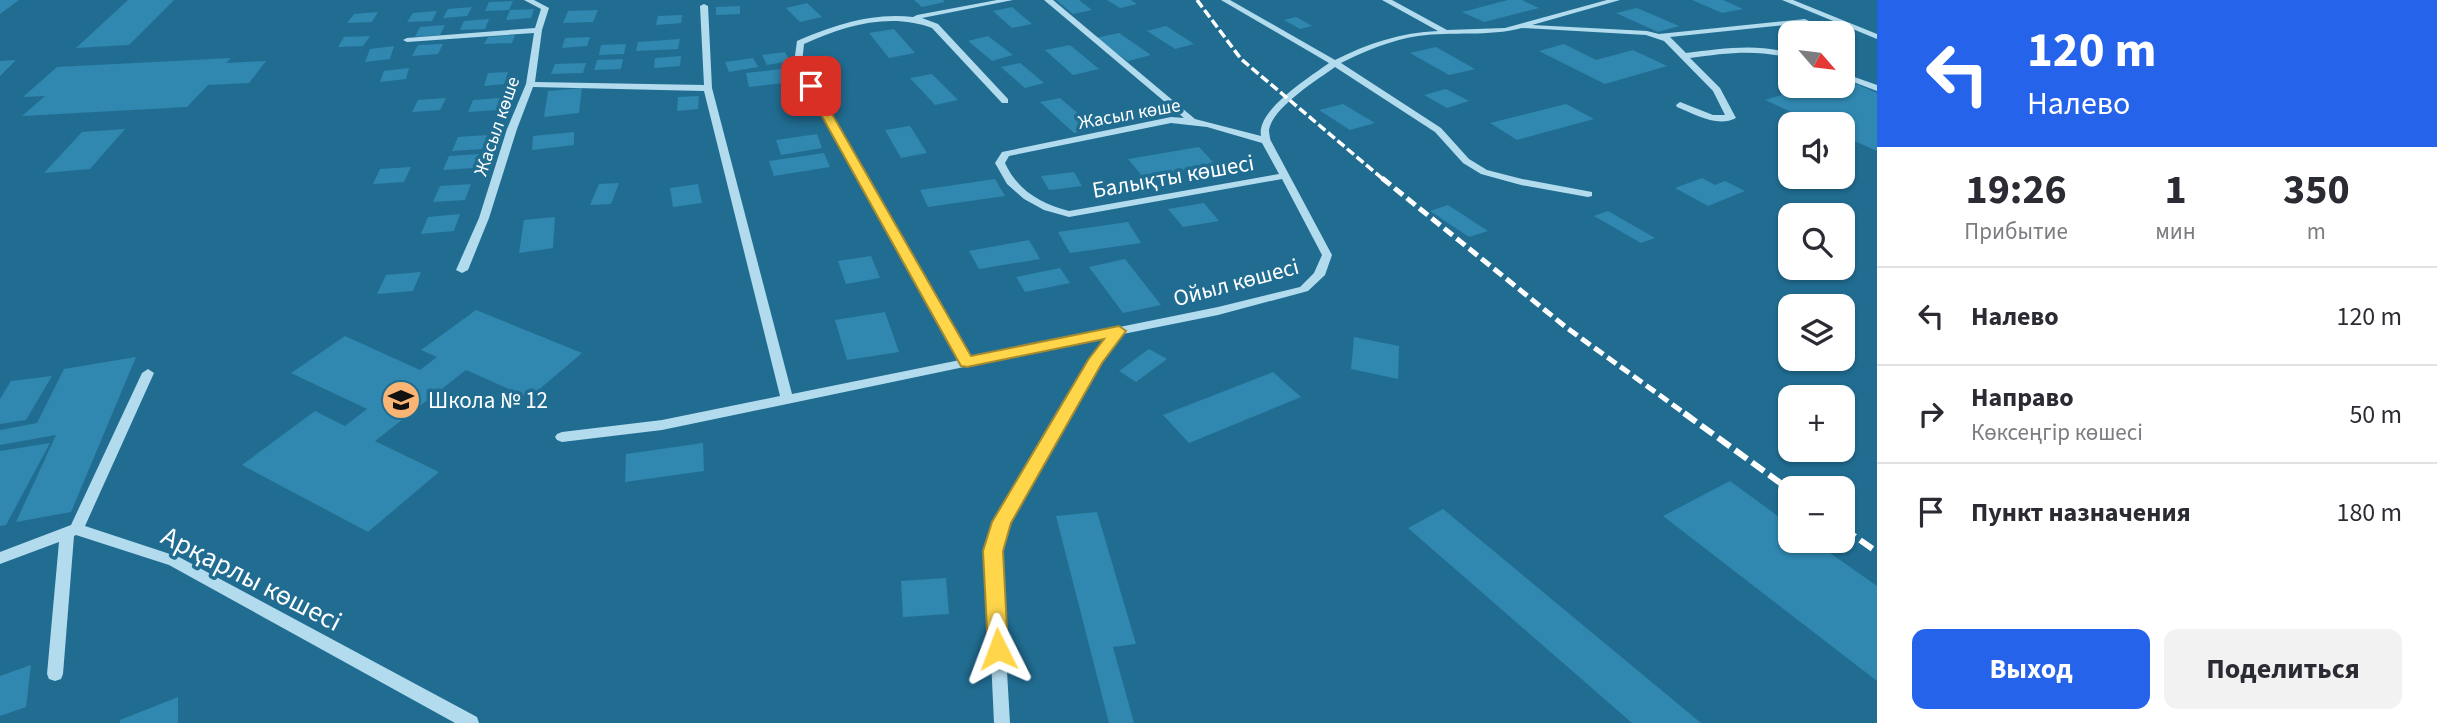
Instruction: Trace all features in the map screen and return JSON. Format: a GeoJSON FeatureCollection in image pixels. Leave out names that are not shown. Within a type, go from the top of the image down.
{"type":"FeatureCollection","features":[{"type":"Feature","properties":{"kind":"street","name":"Жасыл көше"},"geometry":{"type":"LineString","coordinates":[[462,270],[484,218],[512,129],[530,84],[538,30],[545,8],[528,0]]}},
{"type":"Feature","properties":{"kind":"street"},"geometry":{"type":"LineString","coordinates":[[967,362],[798,63],[800,43],[818,33],[1009,0]]}},
{"type":"Feature","properties":{"kind":"street"},"geometry":{"type":"LineString","coordinates":[[1048,0],[1191,119]]}},
{"type":"Feature","properties":{"kind":"street"},"geometry":{"type":"LineString","coordinates":[[1225,0],[1335,63],[1438,130],[1466,161],[1484,172],[1521,182],[1588,194]]}},
{"type":"Feature","properties":{"kind":"street"},"geometry":{"type":"LineString","coordinates":[[1386,0],[1444,31]]}},
{"type":"Feature","properties":{"kind":"street"},"geometry":{"type":"LineString","coordinates":[[1266,141],[1264,130],[1273,113],[1287,98],[1335,63],[1367,47],[1418,34],[1494,31],[1616,0]]}},
{"type":"Feature","properties":{"kind":"street"},"geometry":{"type":"LineString","coordinates":[[1786,0],[1877,37]]}},
{"type":"Feature","properties":{"kind":"street"},"geometry":{"type":"LineString","coordinates":[[705,6],[708,88],[788,400]]}},
{"type":"Feature","properties":{"kind":"street"},"geometry":{"type":"LineString","coordinates":[[913,18],[934,26],[1005,101]]}},
{"type":"Feature","properties":{"kind":"street"},"geometry":{"type":"LineString","coordinates":[[1514,27],[1647,33],[1671,41],[1717,90],[1731,118],[1719,119],[1680,105]]}},
{"type":"Feature","properties":{"kind":"street"},"geometry":{"type":"LineString","coordinates":[[407,40],[538,30]]}},
{"type":"Feature","properties":{"kind":"street"},"geometry":{"type":"LineString","coordinates":[[1685,57],[1747,48],[1778,53]]}},
{"type":"Feature","properties":{"kind":"street"},"geometry":{"type":"LineString","coordinates":[[530,84],[708,88]]}},
{"type":"Feature","properties":{"kind":"street","name":"Жасыл көше"},"geometry":{"type":"LineString","coordinates":[[1069,214],[1042,207],[1027,197],[1003,174],[1000,163],[1005,154],[1171,120],[1191,119],[1266,141]]}},
{"type":"Feature","properties":{"kind":"street","name":"Ойыл көшесі"},"geometry":{"type":"LineString","coordinates":[[1119,331],[1219,311],[1304,289],[1313,284],[1325,267],[1327,255],[1266,141]]}},
{"type":"Feature","properties":{"kind":"street","name":"Балықты көшесі"},"geometry":{"type":"LineString","coordinates":[[1069,214],[1283,176]]}},
{"type":"Feature","properties":{"kind":"street"},"geometry":{"type":"LineString","coordinates":[[562,437],[662,425],[1119,331]]}},
{"type":"Feature","properties":{"kind":"street"},"geometry":{"type":"LineString","coordinates":[[1002,723],[993,551],[1002,522],[1089,372],[1119,331]]}},
{"type":"Feature","properties":{"kind":"street"},"geometry":{"type":"LineString","coordinates":[[55,674],[71,531],[148,373]]}},
{"type":"Feature","properties":{"kind":"street"},"geometry":{"type":"LineString","coordinates":[[0,558],[71,531]]}},
{"type":"Feature","properties":{"kind":"street","name":"Арқарлы көшесі"},"geometry":{"type":"LineString","coordinates":[[71,531],[174,561],[471,723]]}},
{"type":"Feature","properties":{"kind":"lane"},"geometry":{"type":"LineString","coordinates":[[1660,36],[1778,24]]}},
{"type":"Feature","properties":{"kind":"lane"},"geometry":{"type":"LineString","coordinates":[[1855,80],[1877,88]]}},
{"type":"Feature","properties":{"kind":"building"},"geometry":{"type":"Polygon","coordinates":[[[0,0],[19,0],[0,14],[0,0]]]}},
{"type":"Feature","properties":{"kind":"building"},"geometry":{"type":"Polygon","coordinates":[[[128,0],[174,0],[129,45],[76,48],[128,0]]]}},
{"type":"Feature","properties":{"kind":"building"},"geometry":{"type":"Polygon","coordinates":[[[914,0],[943,0],[945,2],[922,7],[914,0]]]}},
{"type":"Feature","properties":{"kind":"building"},"geometry":{"type":"Polygon","coordinates":[[[1056,0],[1079,0],[1092,10],[1073,14],[1056,0]]]}},
{"type":"Feature","properties":{"kind":"building"},"geometry":{"type":"Polygon","coordinates":[[[1107,0],[1131,0],[1137,4],[1120,8],[1107,0]]]}},
{"type":"Feature","properties":{"kind":"building"},"geometry":{"type":"Polygon","coordinates":[[[1508,0],[1522,0],[1539,8],[1484,22],[1462,12],[1508,0]]]}},
{"type":"Feature","properties":{"kind":"building"},"geometry":{"type":"Polygon","coordinates":[[[1692,0],[1723,0],[1743,9],[1722,13],[1692,0]]]}},
{"type":"Feature","properties":{"kind":"building"},"geometry":{"type":"Polygon","coordinates":[[[513,1],[509,10],[485,11],[489,2],[513,1]]]}},
{"type":"Feature","properties":{"kind":"building"},"geometry":{"type":"Polygon","coordinates":[[[807,3],[822,17],[800,22],[786,8],[807,3]]]}},
{"type":"Feature","properties":{"kind":"building"},"geometry":{"type":"Polygon","coordinates":[[[740,6],[740,14],[716,15],[716,7],[740,6]]]}},
{"type":"Feature","properties":{"kind":"building"},"geometry":{"type":"Polygon","coordinates":[[[472,7],[467,16],[443,18],[448,9],[472,7]]]}},
{"type":"Feature","properties":{"kind":"building"},"geometry":{"type":"Polygon","coordinates":[[[1012,7],[1032,24],[1012,28],[993,11],[1012,7]]]}},
{"type":"Feature","properties":{"kind":"building"},"geometry":{"type":"Polygon","coordinates":[[[1637,8],[1679,26],[1658,32],[1616,13],[1637,8]]]}},
{"type":"Feature","properties":{"kind":"building"},"geometry":{"type":"Polygon","coordinates":[[[534,9],[531,18],[506,20],[510,10],[534,9]]]}},
{"type":"Feature","properties":{"kind":"building"},"geometry":{"type":"Polygon","coordinates":[[[598,10],[593,22],[563,23],[568,11],[598,10]]]}},
{"type":"Feature","properties":{"kind":"building"},"geometry":{"type":"Polygon","coordinates":[[[437,11],[432,21],[407,22],[413,13],[437,11]]]}},
{"type":"Feature","properties":{"kind":"building"},"geometry":{"type":"Polygon","coordinates":[[[378,12],[372,22],[347,23],[354,14],[378,12]]]}},
{"type":"Feature","properties":{"kind":"building"},"geometry":{"type":"Polygon","coordinates":[[[682,15],[681,23],[656,25],[658,16],[682,15]]]}},
{"type":"Feature","properties":{"kind":"building"},"geometry":{"type":"Polygon","coordinates":[[[1296,17],[1312,26],[1300,29],[1284,20],[1296,17]]]}},
{"type":"Feature","properties":{"kind":"building"},"geometry":{"type":"Polygon","coordinates":[[[489,19],[485,29],[460,30],[464,21],[489,19]]]}},
{"type":"Feature","properties":{"kind":"building"},"geometry":{"type":"Polygon","coordinates":[[[445,25],[440,35],[415,37],[420,27],[445,25]]]}},
{"type":"Feature","properties":{"kind":"building"},"geometry":{"type":"Polygon","coordinates":[[[1166,26],[1194,44],[1175,49],[1147,31],[1166,26]]]}},
{"type":"Feature","properties":{"kind":"building"},"geometry":{"type":"Polygon","coordinates":[[[894,29],[915,53],[889,58],[869,33],[894,29]]]}},
{"type":"Feature","properties":{"kind":"building"},"geometry":{"type":"Polygon","coordinates":[[[1119,33],[1151,55],[1128,61],[1095,38],[1119,33]]]}},
{"type":"Feature","properties":{"kind":"building"},"geometry":{"type":"Polygon","coordinates":[[[515,35],[512,43],[484,44],[488,37],[515,35]]]}},
{"type":"Feature","properties":{"kind":"building"},"geometry":{"type":"Polygon","coordinates":[[[370,36],[363,46],[338,47],[344,37],[370,36]]]}},
{"type":"Feature","properties":{"kind":"building"},"geometry":{"type":"Polygon","coordinates":[[[988,36],[1013,55],[992,61],[968,41],[988,36]]]}},
{"type":"Feature","properties":{"kind":"building"},"geometry":{"type":"Polygon","coordinates":[[[590,37],[587,46],[562,48],[565,38],[590,37]]]}},
{"type":"Feature","properties":{"kind":"building"},"geometry":{"type":"Polygon","coordinates":[[[680,39],[678,49],[636,51],[638,42],[680,39]]]}},
{"type":"Feature","properties":{"kind":"building"},"geometry":{"type":"Polygon","coordinates":[[[443,44],[438,54],[412,56],[418,45],[443,44]]]}},
{"type":"Feature","properties":{"kind":"building"},"geometry":{"type":"Polygon","coordinates":[[[626,44],[624,54],[599,55],[601,45],[626,44]]]}},
{"type":"Feature","properties":{"kind":"building"},"geometry":{"type":"Polygon","coordinates":[[[1564,44],[1596,60],[1633,50],[1667,66],[1605,84],[1539,51],[1564,44]]]}},
{"type":"Feature","properties":{"kind":"building"},"geometry":{"type":"Polygon","coordinates":[[[1070,45],[1099,69],[1073,75],[1045,50],[1070,45]]]}},
{"type":"Feature","properties":{"kind":"building"},"geometry":{"type":"Polygon","coordinates":[[[394,46],[390,59],[365,62],[370,49],[394,46]]]}},
{"type":"Feature","properties":{"kind":"building"},"geometry":{"type":"Polygon","coordinates":[[[1436,47],[1475,69],[1449,75],[1410,53],[1436,47]]]}},
{"type":"Feature","properties":{"kind":"building"},"geometry":{"type":"Polygon","coordinates":[[[785,52],[790,61],[767,65],[762,55],[785,52]]]}},
{"type":"Feature","properties":{"kind":"building"},"geometry":{"type":"Polygon","coordinates":[[[681,56],[680,66],[654,68],[655,58],[681,56]]]}},
{"type":"Feature","properties":{"kind":"building"},"geometry":{"type":"Polygon","coordinates":[[[231,58],[226,63],[266,61],[249,83],[208,85],[187,107],[22,116],[45,96],[23,97],[57,67],[231,58]]]}},
{"type":"Feature","properties":{"kind":"building"},"geometry":{"type":"Polygon","coordinates":[[[753,58],[758,67],[729,72],[725,62],[753,58]]]}},
{"type":"Feature","properties":{"kind":"building"},"geometry":{"type":"Polygon","coordinates":[[[623,59],[621,69],[594,70],[597,60],[623,59]]]}},
{"type":"Feature","properties":{"kind":"building"},"geometry":{"type":"Polygon","coordinates":[[[16,60],[0,76],[0,61],[16,60]]]}},
{"type":"Feature","properties":{"kind":"building"},"geometry":{"type":"Polygon","coordinates":[[[586,63],[583,73],[551,74],[555,64],[586,63]]]}},
{"type":"Feature","properties":{"kind":"building"},"geometry":{"type":"Polygon","coordinates":[[[1020,63],[1044,83],[1025,88],[1001,67],[1020,63]]]}},
{"type":"Feature","properties":{"kind":"building"},"geometry":{"type":"Polygon","coordinates":[[[409,68],[406,79],[380,82],[384,71],[409,68]]]}},
{"type":"Feature","properties":{"kind":"building"},"geometry":{"type":"Polygon","coordinates":[[[790,68],[794,82],[749,87],[746,73],[790,68]]]}},
{"type":"Feature","properties":{"kind":"building"},"geometry":{"type":"Polygon","coordinates":[[[508,72],[504,84],[484,86],[488,73],[508,72]]]}},
{"type":"Feature","properties":{"kind":"building"},"geometry":{"type":"Polygon","coordinates":[[[932,74],[958,100],[935,105],[910,78],[932,74]]]}},
{"type":"Feature","properties":{"kind":"building"},"geometry":{"type":"Polygon","coordinates":[[[1855,83],[1877,93],[1877,151],[1855,141],[1855,112],[1792,112],[1765,100],[1778,96],[1855,98],[1855,83]]]}},
{"type":"Feature","properties":{"kind":"building"},"geometry":{"type":"Polygon","coordinates":[[[582,88],[579,113],[544,117],[548,91],[582,88]]]}},
{"type":"Feature","properties":{"kind":"building"},"geometry":{"type":"Polygon","coordinates":[[[1446,89],[1469,101],[1447,108],[1424,95],[1446,89]]]}},
{"type":"Feature","properties":{"kind":"building"},"geometry":{"type":"Polygon","coordinates":[[[699,96],[698,109],[677,111],[678,97],[699,96]]]}},
{"type":"Feature","properties":{"kind":"building"},"geometry":{"type":"Polygon","coordinates":[[[446,98],[440,110],[412,112],[418,100],[446,98]]]}},
{"type":"Feature","properties":{"kind":"building"},"geometry":{"type":"Polygon","coordinates":[[[500,98],[496,110],[468,112],[473,100],[500,98]]]}},
{"type":"Feature","properties":{"kind":"building"},"geometry":{"type":"Polygon","coordinates":[[[1060,98],[1095,128],[1074,133],[1040,102],[1060,98]]]}},
{"type":"Feature","properties":{"kind":"building"},"geometry":{"type":"Polygon","coordinates":[[[1343,104],[1375,123],[1350,130],[1319,110],[1343,104]]]}},
{"type":"Feature","properties":{"kind":"building"},"geometry":{"type":"Polygon","coordinates":[[[1566,104],[1594,119],[1517,140],[1490,123],[1566,104]]]}},
{"type":"Feature","properties":{"kind":"building"},"geometry":{"type":"Polygon","coordinates":[[[910,126],[927,153],[901,158],[885,130],[910,126]]]}},
{"type":"Feature","properties":{"kind":"building"},"geometry":{"type":"Polygon","coordinates":[[[125,129],[90,169],[44,173],[82,132],[125,129]]]}},
{"type":"Feature","properties":{"kind":"building"},"geometry":{"type":"Polygon","coordinates":[[[574,132],[574,145],[532,150],[533,136],[574,132]]]}},
{"type":"Feature","properties":{"kind":"building"},"geometry":{"type":"Polygon","coordinates":[[[817,134],[822,148],[781,155],[776,140],[817,134]]]}},
{"type":"Feature","properties":{"kind":"building"},"geometry":{"type":"Polygon","coordinates":[[[487,135],[482,149],[452,151],[458,137],[487,135]]]}},
{"type":"Feature","properties":{"kind":"building"},"geometry":{"type":"Polygon","coordinates":[[[1199,147],[1215,164],[1143,177],[1128,159],[1199,147]]]}},
{"type":"Feature","properties":{"kind":"building"},"geometry":{"type":"Polygon","coordinates":[[[824,153],[830,167],[774,176],[769,161],[824,153]]]}},
{"type":"Feature","properties":{"kind":"building"},"geometry":{"type":"Polygon","coordinates":[[[479,154],[474,168],[443,170],[449,156],[479,154]]]}},
{"type":"Feature","properties":{"kind":"building"},"geometry":{"type":"Polygon","coordinates":[[[411,167],[404,182],[373,184],[380,169],[411,167]]]}},
{"type":"Feature","properties":{"kind":"building"},"geometry":{"type":"Polygon","coordinates":[[[1074,172],[1082,186],[1049,190],[1041,176],[1074,172]]]}},
{"type":"Feature","properties":{"kind":"building"},"geometry":{"type":"Polygon","coordinates":[[[1702,178],[1715,185],[1725,181],[1745,191],[1708,206],[1675,188],[1702,178]]]}},
{"type":"Feature","properties":{"kind":"building"},"geometry":{"type":"Polygon","coordinates":[[[995,179],[1005,196],[928,207],[920,190],[995,179]]]}},
{"type":"Feature","properties":{"kind":"building"},"geometry":{"type":"Polygon","coordinates":[[[619,183],[611,204],[590,205],[599,184],[619,183]]]}},
{"type":"Feature","properties":{"kind":"building"},"geometry":{"type":"Polygon","coordinates":[[[471,184],[465,200],[433,202],[440,186],[471,184]]]}},
{"type":"Feature","properties":{"kind":"building"},"geometry":{"type":"Polygon","coordinates":[[[698,184],[702,203],[673,207],[670,188],[698,184]]]}},
{"type":"Feature","properties":{"kind":"building"},"geometry":{"type":"Polygon","coordinates":[[[1204,203],[1219,221],[1183,227],[1168,209],[1204,203]]]}},
{"type":"Feature","properties":{"kind":"building"},"geometry":{"type":"Polygon","coordinates":[[[1448,205],[1488,231],[1469,237],[1430,211],[1448,205]]]}},
{"type":"Feature","properties":{"kind":"building"},"geometry":{"type":"Polygon","coordinates":[[[1608,211],[1655,238],[1641,243],[1594,216],[1608,211]]]}},
{"type":"Feature","properties":{"kind":"building"},"geometry":{"type":"Polygon","coordinates":[[[460,214],[454,231],[421,234],[428,217],[460,214]]]}},
{"type":"Feature","properties":{"kind":"building"},"geometry":{"type":"Polygon","coordinates":[[[555,217],[553,248],[519,253],[524,220],[555,217]]]}},
{"type":"Feature","properties":{"kind":"building"},"geometry":{"type":"Polygon","coordinates":[[[1128,222],[1141,243],[1070,253],[1058,232],[1128,222]]]}},
{"type":"Feature","properties":{"kind":"building"},"geometry":{"type":"Polygon","coordinates":[[[1029,240],[1040,259],[979,269],[969,251],[1029,240]]]}},
{"type":"Feature","properties":{"kind":"building"},"geometry":{"type":"Polygon","coordinates":[[[871,256],[880,278],[846,284],[838,261],[871,256]]]}},
{"type":"Feature","properties":{"kind":"building"},"geometry":{"type":"Polygon","coordinates":[[[1125,259],[1161,305],[1123,313],[1089,267],[1125,259]]]}},
{"type":"Feature","properties":{"kind":"building"},"geometry":{"type":"Polygon","coordinates":[[[1060,268],[1070,283],[1025,292],[1016,277],[1060,268]]]}},
{"type":"Feature","properties":{"kind":"building"},"geometry":{"type":"Polygon","coordinates":[[[421,272],[413,291],[377,294],[386,275],[421,272]]]}},
{"type":"Feature","properties":{"kind":"building"},"geometry":{"type":"Polygon","coordinates":[[[476,310],[582,353],[529,398],[466,370],[375,441],[439,472],[368,532],[242,465],[315,411],[345,426],[367,409],[291,373],[345,336],[420,370],[437,357],[421,350],[476,310]]]}},
{"type":"Feature","properties":{"kind":"building"},"geometry":{"type":"Polygon","coordinates":[[[885,312],[899,352],[847,360],[835,320],[885,312]]]}},
{"type":"Feature","properties":{"kind":"building"},"geometry":{"type":"Polygon","coordinates":[[[1354,337],[1399,346],[1398,379],[1351,369],[1354,337]]]}},
{"type":"Feature","properties":{"kind":"building"},"geometry":{"type":"Polygon","coordinates":[[[1149,349],[1167,359],[1136,382],[1119,371],[1149,349]]]}},
{"type":"Feature","properties":{"kind":"building"},"geometry":{"type":"Polygon","coordinates":[[[136,357],[71,512],[16,522],[56,435],[0,445],[0,430],[37,423],[64,369],[136,357]]]}},
{"type":"Feature","properties":{"kind":"building"},"geometry":{"type":"Polygon","coordinates":[[[1273,372],[1301,397],[1189,443],[1163,415],[1273,372]]]}},
{"type":"Feature","properties":{"kind":"building"},"geometry":{"type":"Polygon","coordinates":[[[52,376],[26,420],[0,424],[0,399],[11,381],[52,376]]]}},
{"type":"Feature","properties":{"kind":"building"},"geometry":{"type":"Polygon","coordinates":[[[50,443],[6,525],[0,526],[0,451],[50,443]]]}},
{"type":"Feature","properties":{"kind":"building"},"geometry":{"type":"Polygon","coordinates":[[[703,443],[704,471],[625,482],[626,454],[703,443]]]}},
{"type":"Feature","properties":{"kind":"building"},"geometry":{"type":"Polygon","coordinates":[[[1730,481],[1778,516],[1778,553],[1830,553],[1877,586],[1877,681],[1663,516],[1730,481]]]}},
{"type":"Feature","properties":{"kind":"building"},"geometry":{"type":"Polygon","coordinates":[[[1443,509],[1701,723],[1632,723],[1408,528],[1443,509]]]}},
{"type":"Feature","properties":{"kind":"building"},"geometry":{"type":"Polygon","coordinates":[[[1097,512],[1136,644],[1113,647],[1134,723],[1109,723],[1056,516],[1097,512]]]}},
{"type":"Feature","properties":{"kind":"building"},"geometry":{"type":"Polygon","coordinates":[[[946,578],[949,614],[903,617],[901,581],[946,578]]]}},
{"type":"Feature","properties":{"kind":"building"},"geometry":{"type":"Polygon","coordinates":[[[31,665],[26,707],[0,716],[0,676],[31,665]]]}},
{"type":"Feature","properties":{"kind":"building"},"geometry":{"type":"Polygon","coordinates":[[[178,697],[178,723],[120,723],[120,720],[178,697]]]}},
{"type":"Feature","properties":{"kind":"railway"},"geometry":{"type":"LineString","coordinates":[[1197,0],[1241,59],[1384,180]]}},
{"type":"Feature","properties":{"kind":"railway"},"geometry":{"type":"LineString","coordinates":[[1382,178],[1567,328],[1687,415]]}},
{"type":"Feature","properties":{"kind":"railway"},"geometry":{"type":"LineString","coordinates":[[1684,413],[1778,481]]}},
{"type":"Feature","properties":{"kind":"railway"},"geometry":{"type":"LineString","coordinates":[[1855,536],[1877,552]]}},
{"type":"Feature","properties":{"kind":"place","name":"Школа № 12"},"geometry":{"type":"Point","coordinates":[401,400]}},
{"type":"Feature","properties":{"kind":"route"},"geometry":{"type":"LineString","coordinates":[[811,86],[967,362],[1119,331],[1096,360],[1002,522],[993,551],[998,649]]}}]}
